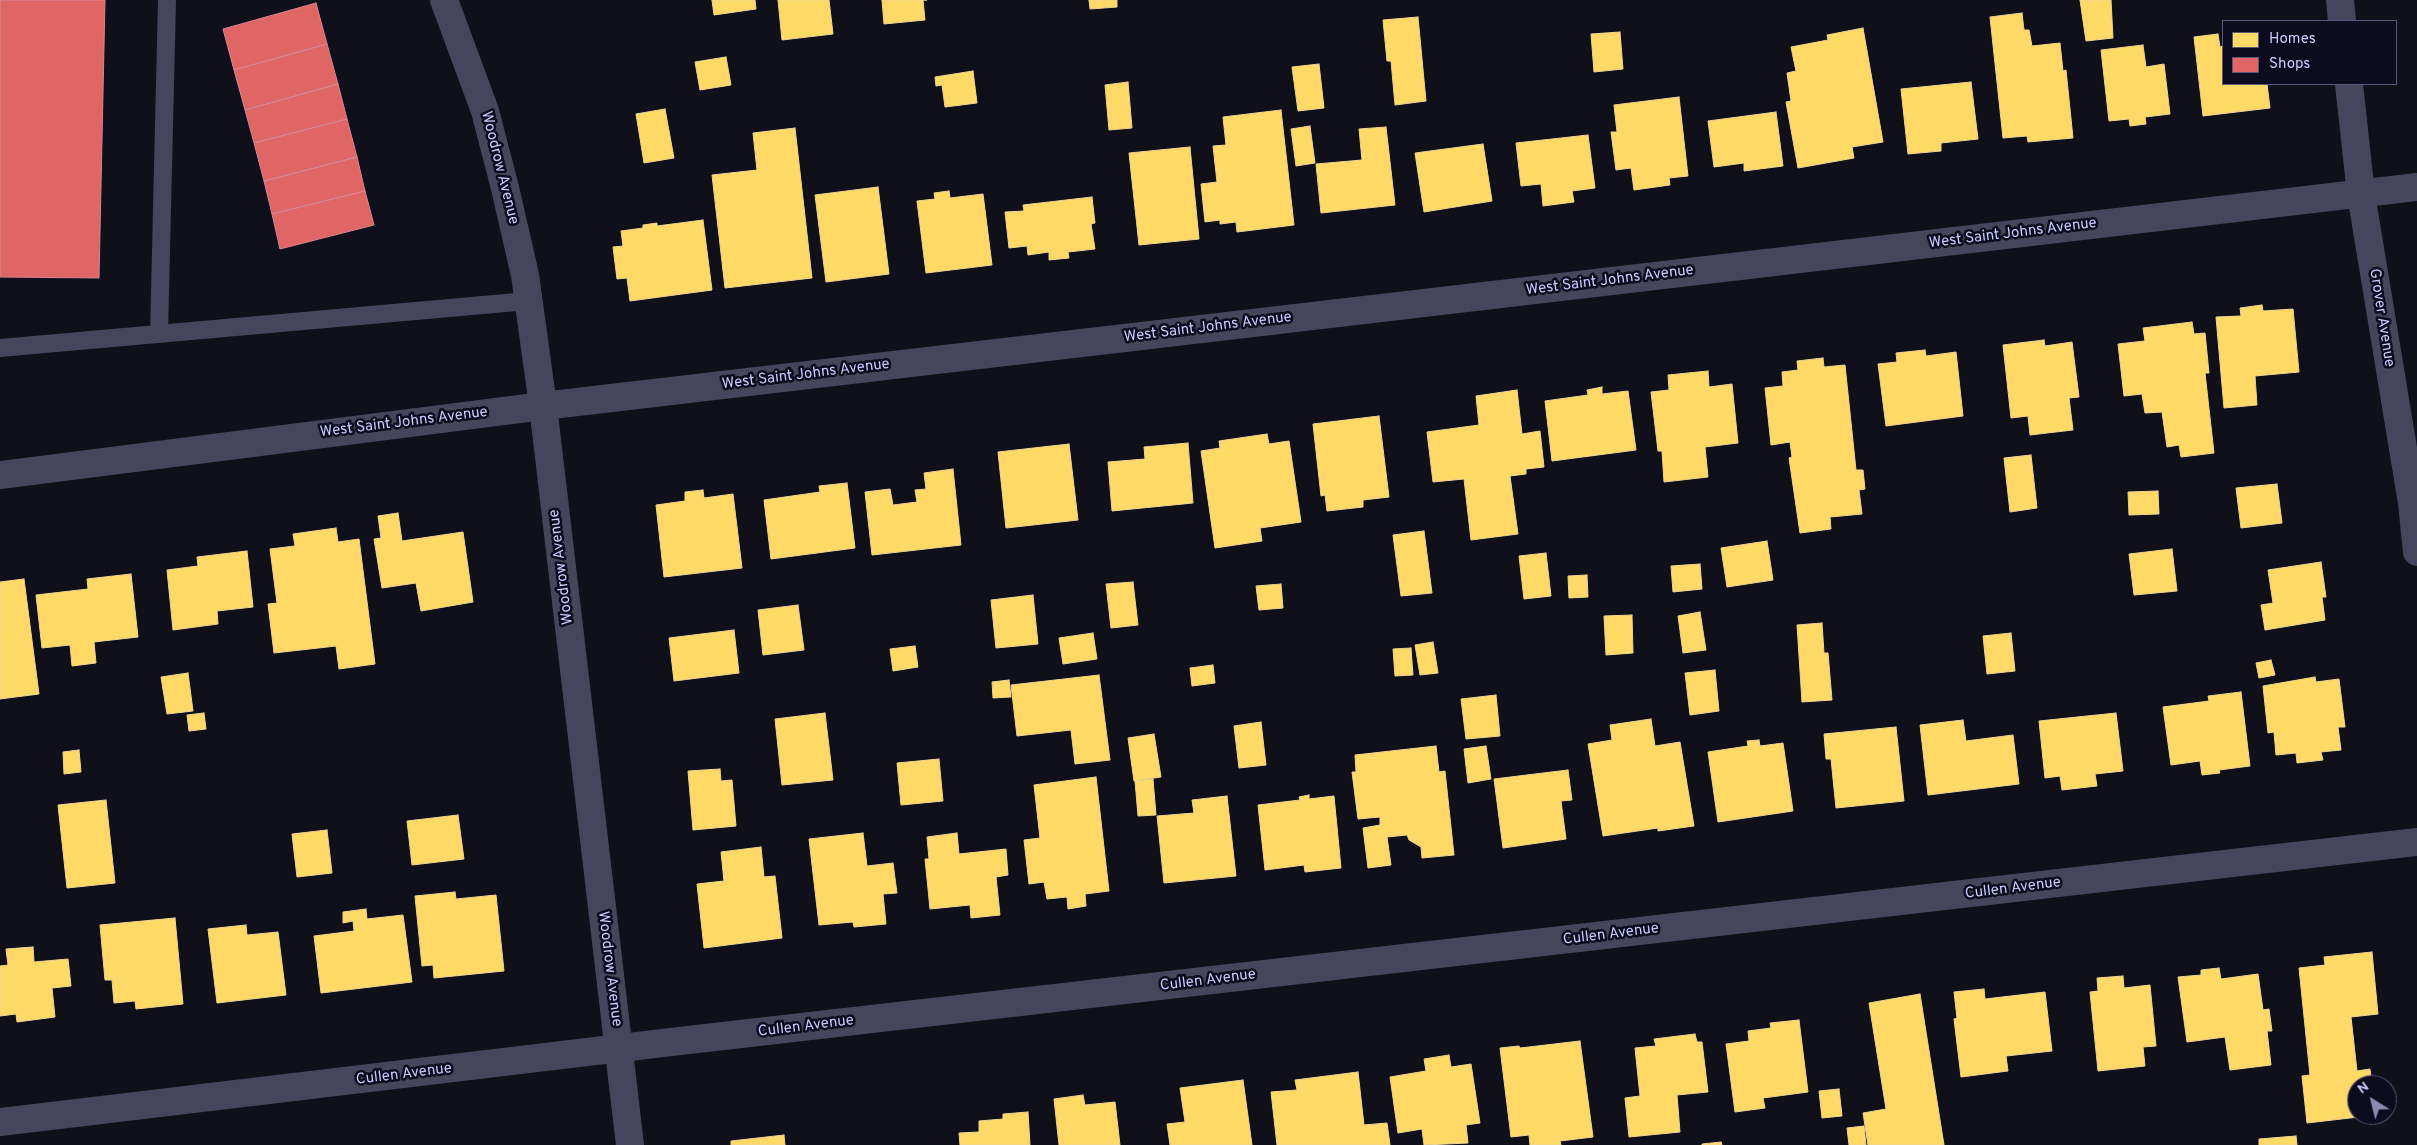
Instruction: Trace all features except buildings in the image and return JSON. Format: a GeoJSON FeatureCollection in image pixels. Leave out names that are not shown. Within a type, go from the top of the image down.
{"type":"FeatureCollection","features":[{"type":"Feature","properties":{"kind":"street","name":"Woodrow Avenue"},"geometry":{"type":"LineString","coordinates":[[444,0],[484,111],[505,188],[528,301],[543,406],[630,1145]]}},
{"type":"Feature","properties":{"kind":"street"},"geometry":{"type":"LineString","coordinates":[[2340,0],[2342,20]]}},
{"type":"Feature","properties":{"kind":"street","name":"Grover Avenue"},"geometry":{"type":"LineString","coordinates":[[2349,85],[2361,194],[2415,503],[2417,552]]}},
{"type":"Feature","properties":{"kind":"street","name":"West Saint Johns Avenue"},"geometry":{"type":"LineString","coordinates":[[0,475],[543,406],[2417,187]]}},
{"type":"Feature","properties":{"kind":"street","name":"Cullen Avenue"},"geometry":{"type":"LineString","coordinates":[[0,1122],[2417,842]]}},
{"type":"Feature","properties":{"kind":"lane"},"geometry":{"type":"LineString","coordinates":[[159,334],[167,0]]}},
{"type":"Feature","properties":{"kind":"lane"},"geometry":{"type":"LineString","coordinates":[[0,348],[528,301]]}}]}
